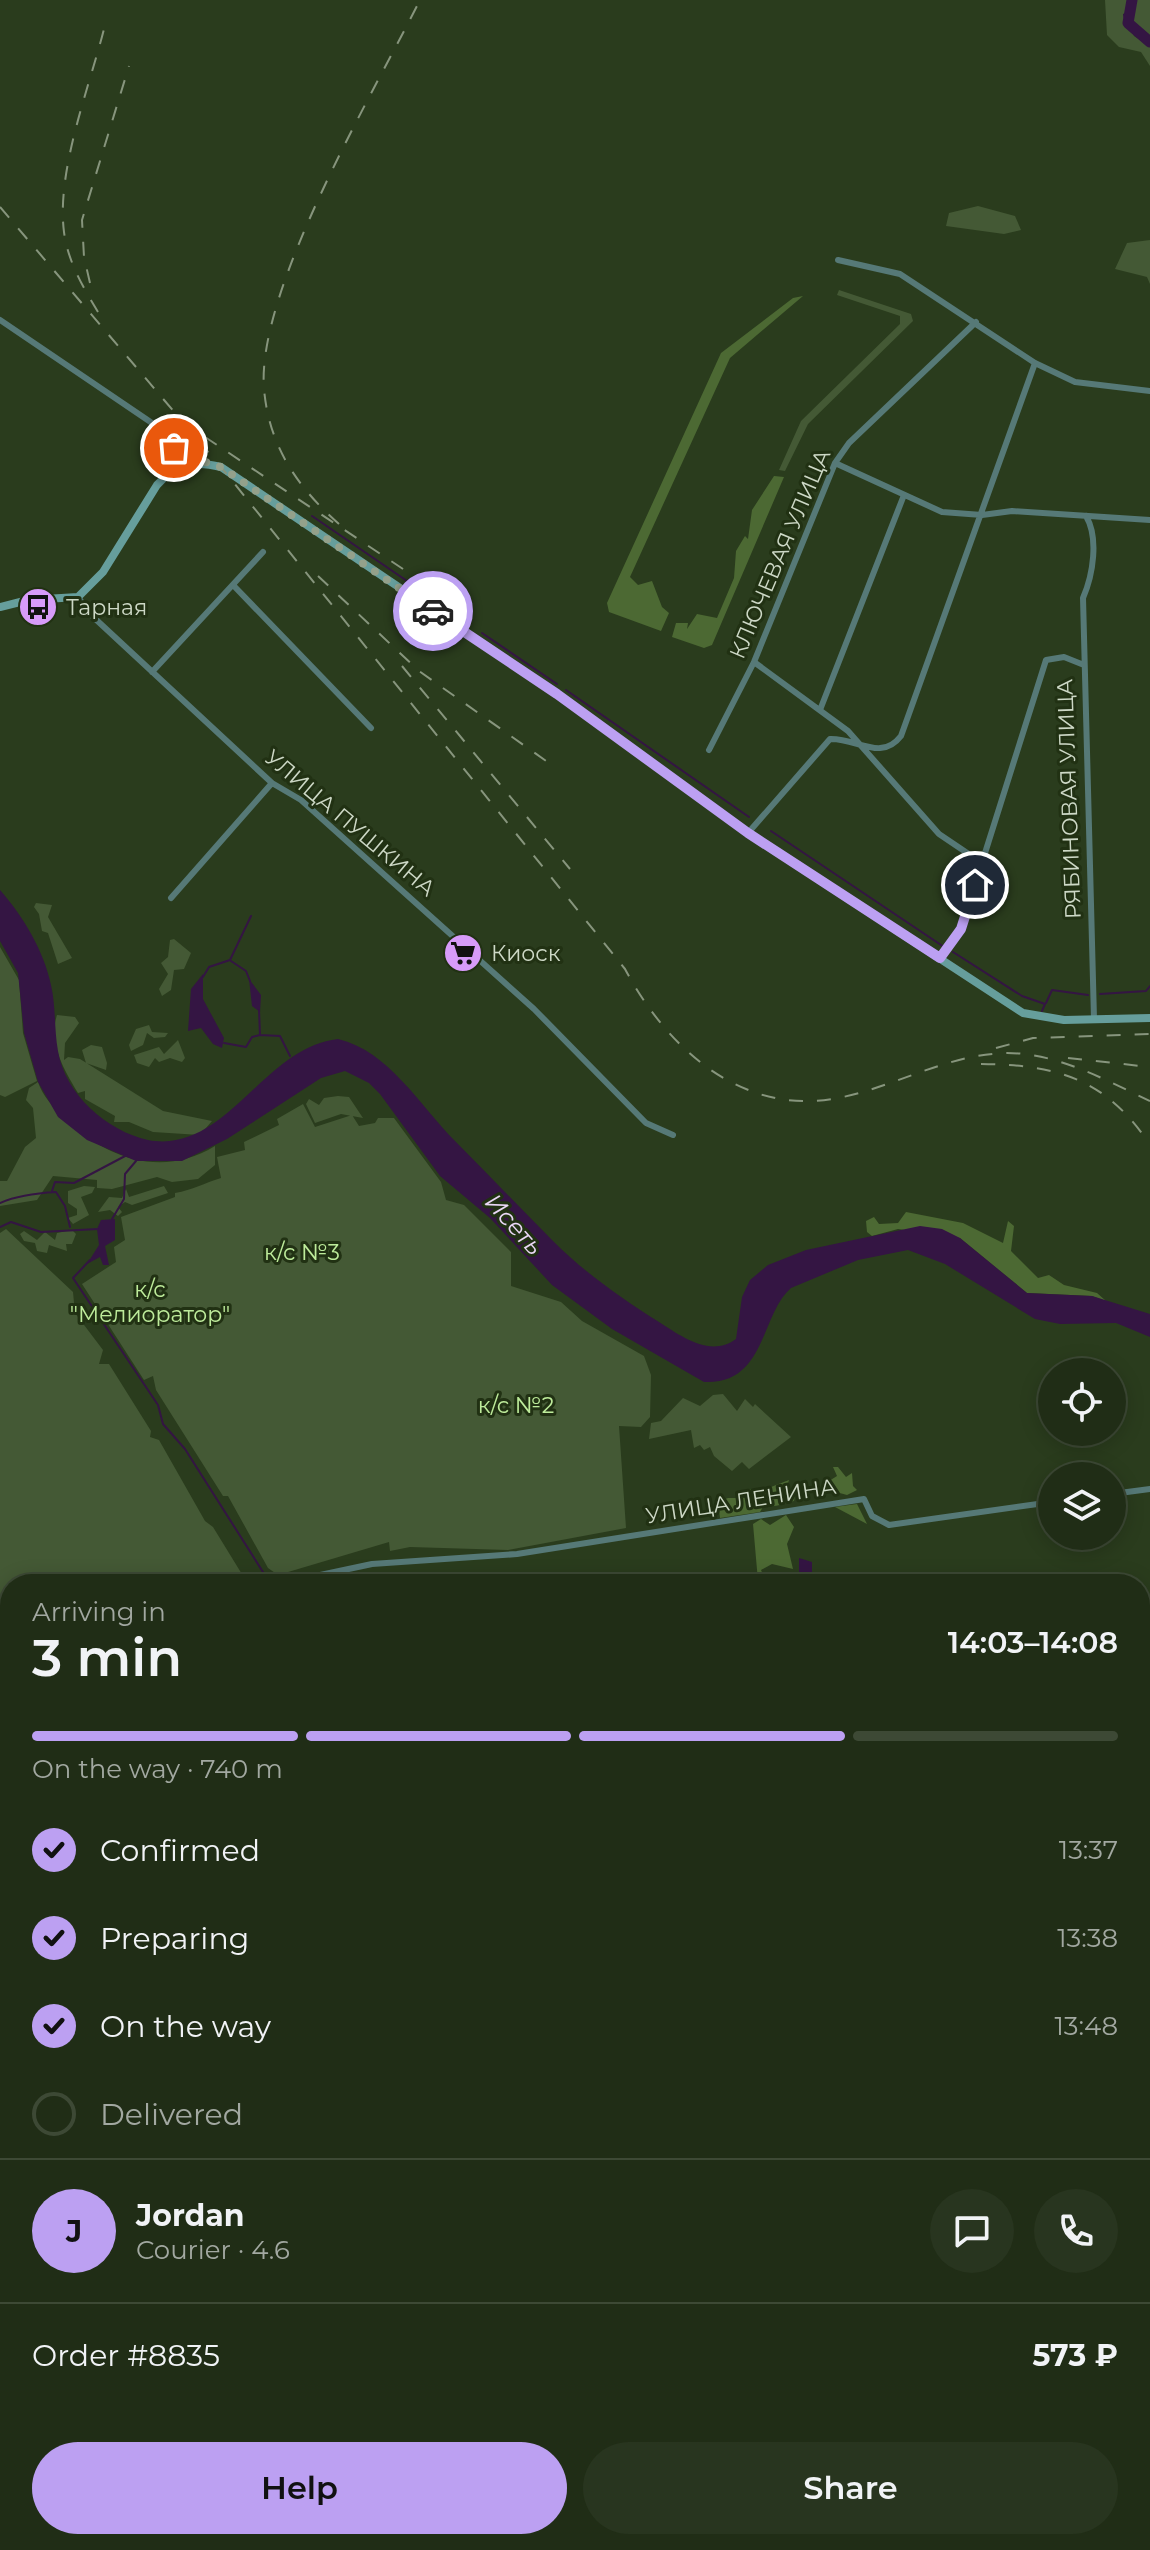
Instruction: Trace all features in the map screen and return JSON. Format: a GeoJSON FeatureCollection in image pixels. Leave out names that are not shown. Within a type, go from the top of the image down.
{"type":"FeatureCollection","features":[{"type":"Feature","properties":{"kind":"main road"},"geometry":{"type":"LineString","coordinates":[[0,607],[28,600],[78,597],[103,572],[157,485],[182,465],[205,462],[221,467],[557,694],[748,833],[1023,1013],[1045,1019],[1150,1018]]}},
{"type":"Feature","properties":{"kind":"street"},"geometry":{"type":"LineString","coordinates":[[838,260],[900,274],[1035,363],[1075,382],[1150,391]]}},
{"type":"Feature","properties":{"kind":"street"},"geometry":{"type":"LineString","coordinates":[[0,320],[152,423],[170,442],[182,465]]}},
{"type":"Feature","properties":{"kind":"street","name":"КЛЮЧЕВАЯ УЛИЦА"},"geometry":{"type":"LineString","coordinates":[[709,750],[754,662],[835,463],[849,443],[976,322]]}},
{"type":"Feature","properties":{"kind":"street"},"geometry":{"type":"LineString","coordinates":[[748,833],[824,744],[835,739],[882,750],[893,746],[901,736],[950,591],[982,515],[1035,363]]}},
{"type":"Feature","properties":{"kind":"street"},"geometry":{"type":"LineString","coordinates":[[835,463],[942,512],[982,515],[1012,511],[1150,520]]}},
{"type":"Feature","properties":{"kind":"street"},"geometry":{"type":"LineString","coordinates":[[820,710],[904,495]]}},
{"type":"Feature","properties":{"kind":"street","name":"РЯБИНОВАЯ УЛИЦА"},"geometry":{"type":"LineString","coordinates":[[1086,516],[1092,526],[1092,579],[1083,598],[1094,1019]]}},
{"type":"Feature","properties":{"kind":"street"},"geometry":{"type":"LineString","coordinates":[[152,672],[263,552]]}},
{"type":"Feature","properties":{"kind":"street"},"geometry":{"type":"LineString","coordinates":[[233,585],[371,728]]}},
{"type":"Feature","properties":{"kind":"street","name":"УЛИЦА ПУШКИНА"},"geometry":{"type":"LineString","coordinates":[[78,597],[90,614],[272,783],[301,800],[476,955],[646,1123],[673,1135]]}},
{"type":"Feature","properties":{"kind":"street"},"geometry":{"type":"LineString","coordinates":[[940,958],[961,929],[1046,660],[1064,657],[1084,665]]}},
{"type":"Feature","properties":{"kind":"street"},"geometry":{"type":"LineString","coordinates":[[754,662],[848,731],[856,744],[867,751],[900,793],[939,834],[982,863]]}},
{"type":"Feature","properties":{"kind":"street"},"geometry":{"type":"LineString","coordinates":[[171,898],[272,783]]}},
{"type":"Feature","properties":{"kind":"street"},"geometry":{"type":"LineString","coordinates":[[1126,1492],[1150,1489]]}},
{"type":"Feature","properties":{"kind":"street","name":"УЛИЦА ЛЕНИНА"},"geometry":{"type":"LineString","coordinates":[[325,1574],[372,1564],[517,1554],[864,1499],[872,1516],[889,1525],[1038,1504]]}},
{"type":"Feature","properties":{"kind":"green space"},"geometry":{"type":"Polygon","coordinates":[[[1105,0],[1150,0],[1150,39],[1130,23],[1132,12],[1123,14],[1134,36],[1150,46],[1150,66],[1141,52],[1119,47],[1107,35],[1105,0]]]}},
{"type":"Feature","properties":{"kind":"green space"},"geometry":{"type":"Polygon","coordinates":[[[978,206],[1015,216],[1021,230],[1004,234],[946,226],[949,213],[978,206]]]}},
{"type":"Feature","properties":{"kind":"green space"},"geometry":{"type":"Polygon","coordinates":[[[1150,240],[1150,284],[1147,277],[1115,269],[1127,243],[1150,240]]]}},
{"type":"Feature","properties":{"kind":"green space"},"geometry":{"type":"Polygon","coordinates":[[[839,290],[911,314],[913,321],[808,424],[785,471],[779,470],[801,421],[900,324],[900,316],[837,295],[839,290]]]}},
{"type":"Feature","properties":{"kind":"green space"},"geometry":{"type":"Polygon","coordinates":[[[803,296],[730,358],[630,577],[638,585],[652,581],[662,607],[669,613],[661,631],[609,612],[607,603],[721,353],[793,298],[803,296]]]}},
{"type":"Feature","properties":{"kind":"green space"},"geometry":{"type":"Polygon","coordinates":[[[774,476],[784,477],[712,645],[704,648],[672,637],[676,623],[688,623],[687,629],[697,614],[717,618],[734,578],[736,551],[745,536],[748,539],[752,510],[774,476]]]}},
{"type":"Feature","properties":{"kind":"green space"},"geometry":{"type":"Polygon","coordinates":[[[36,903],[52,905],[48,917],[72,958],[58,964],[48,933],[42,931],[39,914],[34,907],[36,903]]]}},
{"type":"Feature","properties":{"kind":"green space"},"geometry":{"type":"Polygon","coordinates":[[[174,939],[191,953],[184,969],[174,970],[171,990],[162,996],[159,989],[168,974],[161,963],[168,957],[170,940],[174,939]]]}},
{"type":"Feature","properties":{"kind":"green space"},"geometry":{"type":"Polygon","coordinates":[[[0,947],[19,980],[23,1033],[37,1081],[5,1097],[0,1095],[0,947]]]}},
{"type":"Feature","properties":{"kind":"green space"},"geometry":{"type":"Polygon","coordinates":[[[57,1015],[75,1017],[79,1023],[65,1043],[64,1060],[68,1057],[80,1059],[163,1111],[212,1121],[200,1135],[153,1132],[129,1122],[114,1122],[115,1116],[85,1099],[85,1091],[78,1093],[68,1075],[56,1046],[57,1015]]]}},
{"type":"Feature","properties":{"kind":"green space"},"geometry":{"type":"Polygon","coordinates":[[[149,1025],[152,1032],[168,1033],[165,1037],[154,1038],[147,1033],[143,1045],[131,1051],[129,1045],[136,1029],[149,1025]]]}},
{"type":"Feature","properties":{"kind":"green space"},"geometry":{"type":"Polygon","coordinates":[[[178,1040],[185,1058],[182,1062],[170,1058],[159,1062],[155,1058],[149,1067],[137,1063],[134,1055],[159,1047],[164,1054],[178,1040]]]}},
{"type":"Feature","properties":{"kind":"green space"},"geometry":{"type":"Polygon","coordinates":[[[91,1045],[102,1047],[106,1070],[86,1063],[82,1050],[91,1045]]]}},
{"type":"Feature","properties":{"kind":"green space"},"geometry":{"type":"Polygon","coordinates":[[[38,1082],[45,1097],[64,1117],[115,1153],[154,1162],[175,1161],[215,1146],[215,1165],[198,1179],[172,1182],[157,1177],[112,1189],[97,1188],[97,1180],[53,1176],[37,1200],[0,1206],[0,1181],[7,1181],[25,1147],[36,1138],[33,1108],[26,1100],[29,1088],[38,1082]]]}},
{"type":"Feature","properties":{"kind":"green space"},"geometry":{"type":"Polygon","coordinates":[[[349,1097],[363,1118],[341,1114],[315,1123],[306,1104],[309,1099],[319,1105],[324,1098],[349,1097]]]}},
{"type":"Feature","properties":{"kind":"green space"},"geometry":{"type":"Polygon","coordinates":[[[303,1104],[315,1127],[352,1115],[359,1126],[375,1123],[378,1118],[394,1118],[441,1182],[446,1200],[464,1205],[511,1252],[511,1286],[561,1302],[582,1321],[644,1356],[651,1375],[650,1417],[641,1427],[619,1426],[626,1528],[508,1550],[410,1547],[390,1551],[389,1542],[281,1574],[268,1568],[228,1496],[223,1496],[156,1390],[153,1376],[144,1380],[82,1284],[116,1262],[114,1247],[125,1240],[121,1217],[175,1197],[175,1193],[221,1178],[217,1157],[245,1150],[244,1142],[279,1125],[277,1119],[303,1104]]]}},
{"type":"Feature","properties":{"kind":"green space"},"geometry":{"type":"Polygon","coordinates":[[[84,1186],[95,1187],[92,1193],[81,1197],[89,1215],[73,1224],[68,1218],[77,1215],[77,1209],[68,1203],[68,1191],[84,1186]]]}},
{"type":"Feature","properties":{"kind":"green space"},"geometry":{"type":"Polygon","coordinates":[[[164,1186],[168,1193],[132,1205],[125,1202],[118,1207],[122,1212],[118,1216],[110,1210],[98,1212],[109,1197],[122,1198],[126,1189],[129,1197],[164,1186]]]}},
{"type":"Feature","properties":{"kind":"green space"},"geometry":{"type":"Polygon","coordinates":[[[906,1212],[963,1223],[1003,1243],[1008,1221],[1014,1226],[1011,1251],[1038,1278],[1049,1275],[1064,1285],[1097,1293],[1106,1301],[1092,1296],[1027,1293],[960,1238],[898,1229],[872,1236],[867,1232],[866,1221],[874,1217],[879,1224],[898,1223],[906,1212]]]}},
{"type":"Feature","properties":{"kind":"green space"},"geometry":{"type":"Polygon","coordinates":[[[6,1229],[73,1292],[75,1313],[103,1350],[99,1364],[109,1364],[151,1431],[150,1437],[159,1440],[205,1521],[213,1527],[242,1574],[0,1574],[0,1233],[6,1229]]]}},
{"type":"Feature","properties":{"kind":"green space"},"geometry":{"type":"Polygon","coordinates":[[[72,1230],[76,1234],[72,1244],[66,1244],[67,1251],[49,1245],[47,1253],[37,1251],[35,1243],[24,1241],[20,1234],[24,1231],[37,1240],[45,1232],[55,1240],[57,1233],[72,1230]]]}},
{"type":"Feature","properties":{"kind":"green space"},"geometry":{"type":"Polygon","coordinates":[[[723,1394],[737,1411],[745,1399],[753,1407],[755,1404],[791,1437],[749,1469],[742,1462],[732,1471],[714,1456],[710,1447],[704,1450],[700,1445],[694,1448],[691,1430],[649,1439],[651,1423],[661,1421],[683,1398],[700,1406],[713,1395],[723,1394]]]}},
{"type":"Feature","properties":{"kind":"green space"},"geometry":{"type":"Polygon","coordinates":[[[833,1467],[838,1467],[846,1477],[852,1473],[853,1486],[857,1490],[847,1495],[836,1492],[829,1481],[837,1476],[833,1467]]]}},
{"type":"Feature","properties":{"kind":"green space"},"geometry":{"type":"Polygon","coordinates":[[[789,1480],[785,1492],[795,1495],[794,1501],[772,1506],[750,1497],[749,1489],[761,1491],[789,1480]]]}},
{"type":"Feature","properties":{"kind":"green space"},"geometry":{"type":"Polygon","coordinates":[[[728,1498],[745,1498],[763,1507],[760,1512],[720,1518],[718,1502],[728,1498]]]}},
{"type":"Feature","properties":{"kind":"green space"},"geometry":{"type":"Polygon","coordinates":[[[857,1504],[867,1524],[835,1507],[857,1504]]]}},
{"type":"Feature","properties":{"kind":"green space"},"geometry":{"type":"Polygon","coordinates":[[[786,1515],[794,1527],[787,1544],[793,1569],[772,1564],[761,1570],[763,1574],[757,1574],[753,1524],[761,1519],[770,1525],[786,1515]]]}},
{"type":"Feature","properties":{"kind":"water"},"geometry":{"type":"Polygon","coordinates":[[[1132,11],[1130,23],[1150,39],[1150,46],[1136,37],[1126,25],[1123,14],[1132,11]]]}},
{"type":"Feature","properties":{"kind":"water","name":"Исеть"},"geometry":{"type":"Polygon","coordinates":[[[0,890],[17,911],[38,947],[48,972],[58,1051],[69,1082],[103,1119],[133,1135],[148,1140],[175,1140],[200,1132],[223,1117],[288,1060],[312,1046],[338,1039],[356,1045],[388,1067],[455,1141],[578,1264],[631,1304],[696,1343],[716,1346],[736,1339],[742,1297],[750,1280],[768,1265],[806,1250],[920,1226],[942,1229],[960,1238],[1027,1293],[1092,1296],[1150,1314],[1150,1337],[1116,1323],[1060,1324],[1035,1319],[945,1264],[908,1250],[858,1260],[791,1288],[773,1314],[751,1361],[724,1380],[704,1382],[612,1329],[552,1285],[490,1218],[440,1176],[380,1094],[369,1083],[345,1071],[321,1078],[227,1139],[182,1161],[136,1161],[87,1140],[58,1117],[38,1082],[24,1033],[18,973],[0,941],[0,890]]]}},
{"type":"Feature","properties":{"kind":"water"},"geometry":{"type":"Polygon","coordinates":[[[203,974],[203,999],[224,1038],[222,1048],[213,1044],[201,1028],[188,1031],[191,989],[203,974]]]}},
{"type":"Feature","properties":{"kind":"water"},"geometry":{"type":"Polygon","coordinates":[[[249,979],[261,995],[260,1012],[252,1006],[249,979]]]}},
{"type":"Feature","properties":{"kind":"water"},"geometry":{"type":"Polygon","coordinates":[[[115,1219],[115,1240],[105,1246],[109,1265],[103,1265],[100,1257],[87,1264],[99,1245],[97,1229],[101,1220],[115,1219]]]}},
{"type":"Feature","properties":{"kind":"water"},"geometry":{"type":"Polygon","coordinates":[[[799,1558],[812,1562],[812,1574],[799,1574],[799,1558]]]}},
{"type":"Feature","properties":{"kind":"waterway"},"geometry":{"type":"LineString","coordinates":[[1132,0],[1128,23],[1150,42]]}},
{"type":"Feature","properties":{"kind":"waterway"},"geometry":{"type":"LineString","coordinates":[[312,516],[467,622]]}},
{"type":"Feature","properties":{"kind":"waterway"},"geometry":{"type":"LineString","coordinates":[[482,633],[557,684]]}},
{"type":"Feature","properties":{"kind":"waterway"},"geometry":{"type":"LineString","coordinates":[[566,690],[749,817]]}},
{"type":"Feature","properties":{"kind":"waterway"},"geometry":{"type":"LineString","coordinates":[[771,831],[944,947]]}},
{"type":"Feature","properties":{"kind":"waterway"},"geometry":{"type":"LineString","coordinates":[[203,977],[209,967],[230,960],[251,916]]}},
{"type":"Feature","properties":{"kind":"waterway"},"geometry":{"type":"LineString","coordinates":[[953,952],[1022,996],[1045,1004],[1042,1011]]}},
{"type":"Feature","properties":{"kind":"waterway"},"geometry":{"type":"LineString","coordinates":[[231,961],[246,971],[250,981]]}},
{"type":"Feature","properties":{"kind":"waterway"},"geometry":{"type":"LineString","coordinates":[[1100,994],[1146,991],[1150,986]]}},
{"type":"Feature","properties":{"kind":"waterway"},"geometry":{"type":"LineString","coordinates":[[1046,1003],[1052,990],[1088,995]]}},
{"type":"Feature","properties":{"kind":"waterway"},"geometry":{"type":"LineString","coordinates":[[259,1010],[260,1035],[280,1036],[290,1056]]}},
{"type":"Feature","properties":{"kind":"waterway"},"geometry":{"type":"LineString","coordinates":[[224,1043],[246,1047],[252,1037],[260,1035]]}},
{"type":"Feature","properties":{"kind":"waterway"},"geometry":{"type":"LineString","coordinates":[[52,1191],[55,1182],[74,1183],[127,1155]]}},
{"type":"Feature","properties":{"kind":"waterway"},"geometry":{"type":"LineString","coordinates":[[112,1219],[124,1199],[125,1174],[136,1161]]}},
{"type":"Feature","properties":{"kind":"waterway"},"geometry":{"type":"LineString","coordinates":[[0,1203],[27,1195],[56,1192],[65,1206],[70,1227]]}},
{"type":"Feature","properties":{"kind":"waterway"},"geometry":{"type":"LineString","coordinates":[[0,1227],[11,1222],[41,1232],[98,1229]]}},
{"type":"Feature","properties":{"kind":"waterway"},"geometry":{"type":"LineString","coordinates":[[90,1260],[73,1278],[158,1405],[163,1424],[185,1449],[262,1574]]}},
{"type":"Feature","properties":{"kind":"railway"},"geometry":{"type":"LineString","coordinates":[[339,524],[298,480],[279,447],[264,389],[267,348],[279,299],[322,192],[420,0]]}},
{"type":"Feature","properties":{"kind":"railway"},"geometry":{"type":"LineString","coordinates":[[98,312],[69,254],[63,208],[76,128],[105,25]]}},
{"type":"Feature","properties":{"kind":"railway"},"geometry":{"type":"LineString","coordinates":[[90,283],[84,257],[82,220],[129,66]]}},
{"type":"Feature","properties":{"kind":"railway"},"geometry":{"type":"LineString","coordinates":[[0,207],[221,467],[625,969],[663,1026],[713,1072],[742,1088],[774,1098],[807,1101],[863,1092],[965,1059],[1007,1053],[1026,1054],[1081,1069],[1150,1101]]}},
{"type":"Feature","properties":{"kind":"railway"},"geometry":{"type":"LineString","coordinates":[[205,437],[442,595]]}},
{"type":"Feature","properties":{"kind":"railway"},"geometry":{"type":"LineString","coordinates":[[318,576],[419,671],[556,768]]}},
{"type":"Feature","properties":{"kind":"railway"},"geometry":{"type":"LineString","coordinates":[[402,666],[570,869]]}},
{"type":"Feature","properties":{"kind":"railway"},"geometry":{"type":"LineString","coordinates":[[996,1048],[1033,1038],[1150,1034]]}},
{"type":"Feature","properties":{"kind":"railway"},"geometry":{"type":"LineString","coordinates":[[1068,1058],[1150,1067]]}},
{"type":"Feature","properties":{"kind":"railway"},"geometry":{"type":"LineString","coordinates":[[981,1064],[1031,1067],[1073,1078],[1110,1100],[1144,1136]]}},
{"type":"Feature","properties":{"kind":"way so far"},"geometry":{"type":"LineString","coordinates":[[174,448],[182,465],[205,462],[246,481],[433,611]]}},
{"type":"Feature","properties":{"kind":"place","name":"Тарная"},"geometry":{"type":"Point","coordinates":[38,607]}},
{"type":"Feature","properties":{"kind":"place","name":"Киоск"},"geometry":{"type":"Point","coordinates":[463,953]}},
{"type":"Feature","properties":{"kind":"route"},"geometry":{"type":"LineString","coordinates":[[433,611],[557,694],[748,833],[940,958],[961,929],[975,885]]}},
{"type":"Feature","properties":{"kind":"park label","name":"к/с №3"},"geometry":{"type":"Point","coordinates":[302,1252]}},
{"type":"Feature","properties":{"kind":"park label","name":"к/с \"Мелиоратор\""},"geometry":{"type":"Point","coordinates":[150,1302]}},
{"type":"Feature","properties":{"kind":"park label","name":"к/с №2"},"geometry":{"type":"Point","coordinates":[516,1405]}}]}
